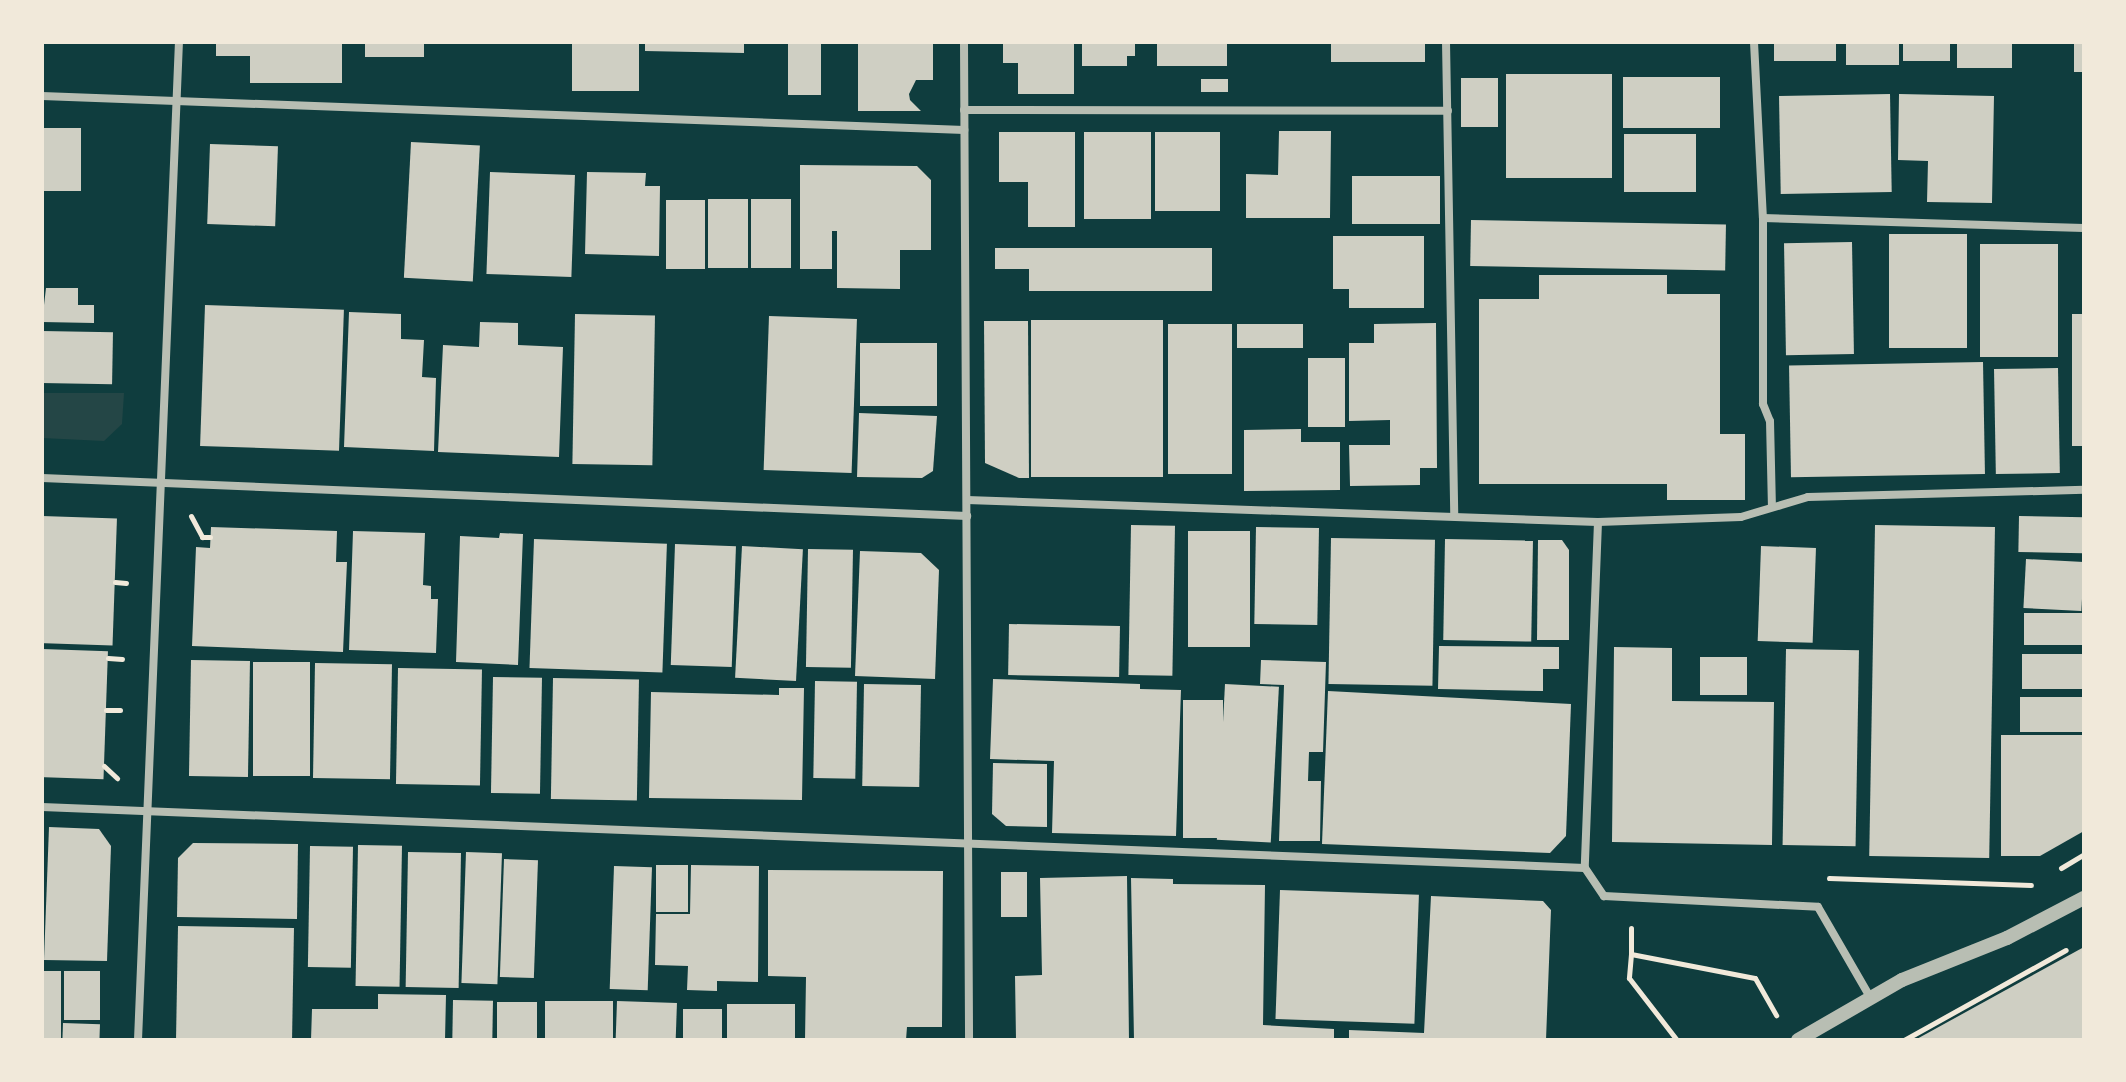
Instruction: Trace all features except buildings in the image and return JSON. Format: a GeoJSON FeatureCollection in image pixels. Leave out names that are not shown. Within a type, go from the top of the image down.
{"type":"FeatureCollection","features":[{"type":"Feature","properties":{"kind":"street"},"geometry":{"type":"LineString","coordinates":[[138,1040],[179,42]]}},
{"type":"Feature","properties":{"kind":"street"},"geometry":{"type":"LineString","coordinates":[[964,42],[969,1040]]}},
{"type":"Feature","properties":{"kind":"street"},"geometry":{"type":"LineString","coordinates":[[1446,42],[1454,516]]}},
{"type":"Feature","properties":{"kind":"street"},"geometry":{"type":"LineString","coordinates":[[1754,42],[1763,218],[1763,404],[1770,421],[1772,506]]}},
{"type":"Feature","properties":{"kind":"street"},"geometry":{"type":"LineString","coordinates":[[42,96],[964,130]]}},
{"type":"Feature","properties":{"kind":"street"},"geometry":{"type":"LineString","coordinates":[[964,110],[1448,111]]}},
{"type":"Feature","properties":{"kind":"street"},"geometry":{"type":"LineString","coordinates":[[1763,218],[2084,228]]}},
{"type":"Feature","properties":{"kind":"street"},"geometry":{"type":"LineString","coordinates":[[42,478],[967,516]]}},
{"type":"Feature","properties":{"kind":"street"},"geometry":{"type":"LineString","coordinates":[[967,500],[1598,522],[1741,517],[1808,497],[2084,490]]}},
{"type":"Feature","properties":{"kind":"street"},"geometry":{"type":"LineString","coordinates":[[1598,522],[1585,868],[1604,896],[1818,907],[1870,997]]}},
{"type":"Feature","properties":{"kind":"street"},"geometry":{"type":"LineString","coordinates":[[42,807],[1585,868]]}},
{"type":"Feature","properties":{"kind":"street"},"geometry":{"type":"LineString","coordinates":[[1798,1040],[1902,980],[2007,938],[2084,898]]}},
{"type":"Feature","properties":{"kind":"path"},"geometry":{"type":"LineString","coordinates":[[189,512],[202,537],[210,537]]}},
{"type":"Feature","properties":{"kind":"path"},"geometry":{"type":"LineString","coordinates":[[106,710],[120,710]]}},
{"type":"Feature","properties":{"kind":"path"},"geometry":{"type":"LineString","coordinates":[[1904,1040],[2071,947]]}},
{"type":"Feature","properties":{"kind":"path"},"geometry":{"type":"LineString","coordinates":[[1631,954],[1629,978],[1677,1040]]}},
{"type":"Feature","properties":{"kind":"path"},"geometry":{"type":"LineString","coordinates":[[1651,957],[1755,978],[1784,1028]]}},
{"type":"Feature","properties":{"kind":"shaded area"},"geometry":{"type":"Polygon","coordinates":[[[42,393],[124,393],[122,424],[104,441],[42,438],[42,393]]]}}]}
